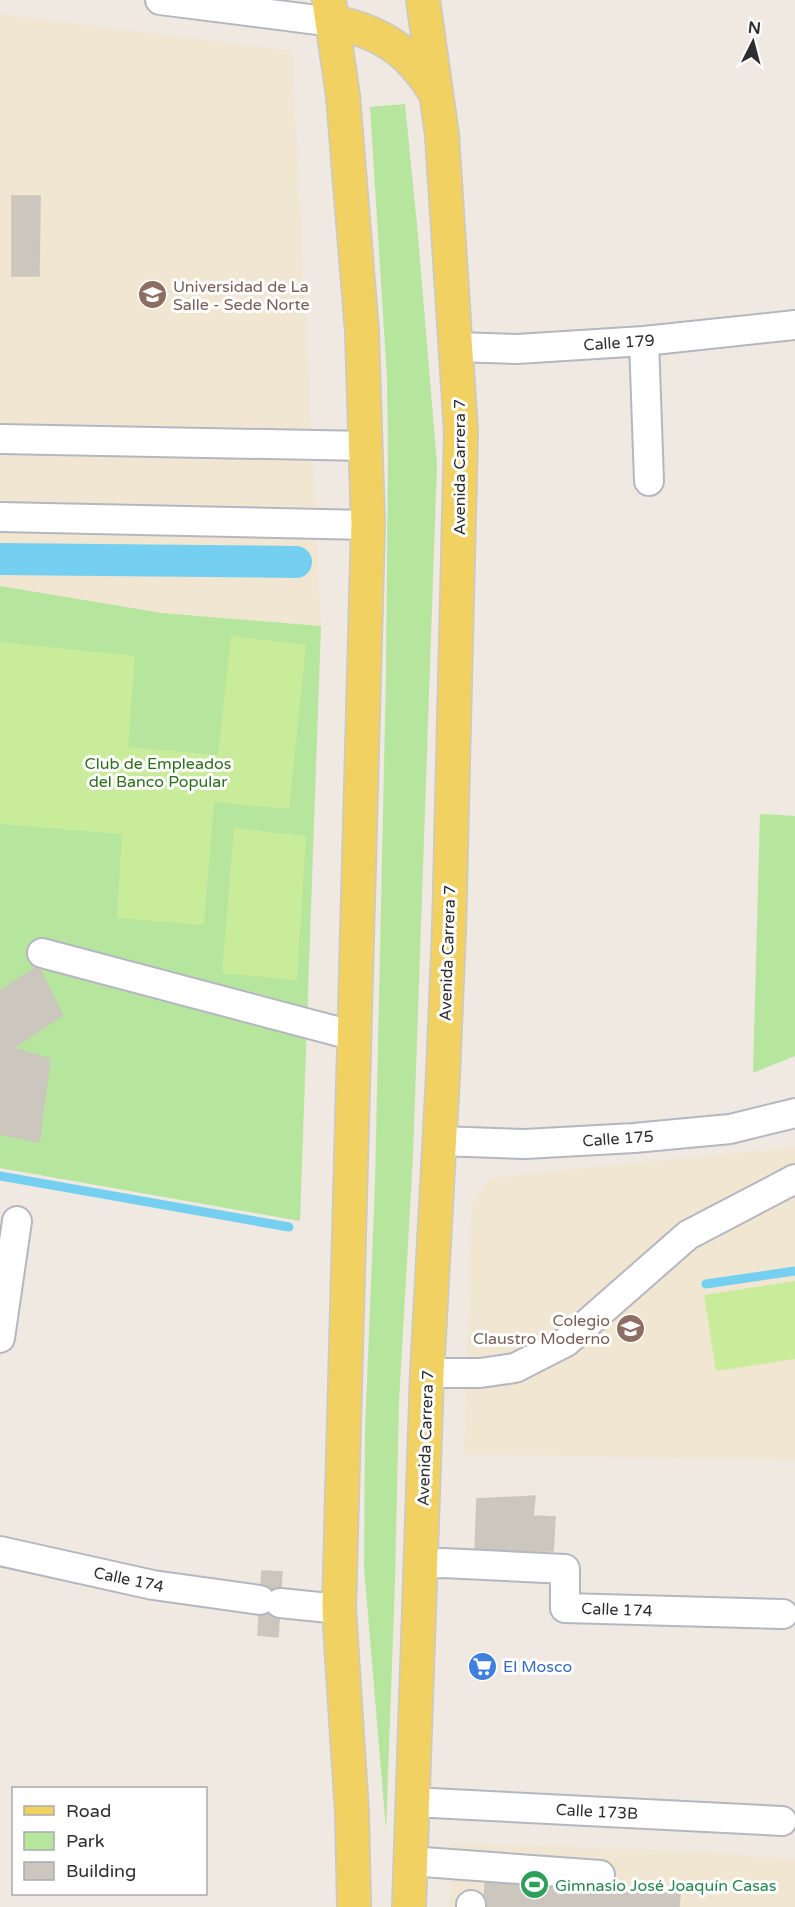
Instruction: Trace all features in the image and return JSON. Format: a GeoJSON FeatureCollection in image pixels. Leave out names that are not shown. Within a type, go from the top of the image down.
{"type":"FeatureCollection","features":[{"type":"Feature","properties":{"kind":"main road","name":"Avenida Carrera 7"},"geometry":{"type":"LineString","coordinates":[[409,1907],[427,1373],[448,940],[461,432],[442,135],[423,0]]}},
{"type":"Feature","properties":{"kind":"main road"},"geometry":{"type":"LineString","coordinates":[[331,11],[355,27],[375,34],[411,59],[437,95]]}},
{"type":"Feature","properties":{"kind":"main road"},"geometry":{"type":"LineString","coordinates":[[331,11],[343,96],[362,332],[368,525],[339,1609],[352,1813],[354,1907]]}},
{"type":"Feature","properties":{"kind":"street"},"geometry":{"type":"LineString","coordinates":[[160,0],[331,11]]}},
{"type":"Feature","properties":{"kind":"street","name":"Calle 179"},"geometry":{"type":"LineString","coordinates":[[455,346],[517,349],[644,341],[789,326]]}},
{"type":"Feature","properties":{"kind":"street"},"geometry":{"type":"LineString","coordinates":[[644,341],[649,481]]}},
{"type":"Feature","properties":{"kind":"street"},"geometry":{"type":"LineString","coordinates":[[0,439],[367,446]]}},
{"type":"Feature","properties":{"kind":"street"},"geometry":{"type":"LineString","coordinates":[[0,517],[368,525]]}},
{"type":"Feature","properties":{"kind":"street"},"geometry":{"type":"LineString","coordinates":[[42,953],[355,1036]]}},
{"type":"Feature","properties":{"kind":"street","name":"Calle 175"},"geometry":{"type":"LineString","coordinates":[[439,1142],[525,1144],[634,1138],[730,1129],[795,1113]]}},
{"type":"Feature","properties":{"kind":"street"},"geometry":{"type":"LineString","coordinates":[[427,1373],[471,1373],[515,1368],[566,1342],[687,1235],[795,1179]]}},
{"type":"Feature","properties":{"kind":"street"},"geometry":{"type":"LineString","coordinates":[[0,1338],[17,1221]]}},
{"type":"Feature","properties":{"kind":"street","name":"Calle 174"},"geometry":{"type":"LineString","coordinates":[[0,1551],[153,1585],[270,1602],[339,1609]]}},
{"type":"Feature","properties":{"kind":"street","name":"Calle 174"},"geometry":{"type":"LineString","coordinates":[[420,1564],[565,1569],[565,1608],[783,1614]]}},
{"type":"Feature","properties":{"kind":"street","name":"Calle 173B"},"geometry":{"type":"LineString","coordinates":[[412,1802],[782,1821]]}},
{"type":"Feature","properties":{"kind":"street"},"geometry":{"type":"LineString","coordinates":[[410,1860],[600,1875]]}},
{"type":"Feature","properties":{"kind":"shaded area","name":"Universidad de La Salle - Sede Norte"},"geometry":{"type":"Polygon","coordinates":[[[0,14],[292,51],[321,626],[162,613],[0,586],[0,14]]]}},
{"type":"Feature","properties":{"kind":"shaded area","name":"Colegio Claustro Moderno"},"geometry":{"type":"Polygon","coordinates":[[[795,1147],[795,1460],[464,1454],[472,1203],[491,1178],[795,1147]]]}},
{"type":"Feature","properties":{"kind":"shaded area","name":"Gimnasio José Joaquín Casas"},"geometry":{"type":"Polygon","coordinates":[[[452,1843],[704,1852],[795,1860],[795,1907],[449,1907],[452,1843]]]}},
{"type":"Feature","properties":{"kind":"green space"},"geometry":{"type":"Polygon","coordinates":[[[405,104],[437,464],[413,1156],[399,1402],[386,1830],[364,1567],[365,1431],[375,1184],[386,675],[388,456],[387,379],[370,107],[405,104]]]}},
{"type":"Feature","properties":{"kind":"green space","name":"Club de Empleados del Banco Popular"},"geometry":{"type":"Polygon","coordinates":[[[0,586],[162,613],[321,626],[300,1221],[0,1168],[0,586]]]}},
{"type":"Feature","properties":{"kind":"green space"},"geometry":{"type":"Polygon","coordinates":[[[231,636],[306,645],[289,809],[214,802],[204,925],[117,918],[122,834],[0,824],[0,642],[135,656],[128,747],[218,755],[231,636]]]}},
{"type":"Feature","properties":{"kind":"green space"},"geometry":{"type":"Polygon","coordinates":[[[760,814],[795,816],[795,1056],[753,1073],[760,814]]]}},
{"type":"Feature","properties":{"kind":"green space"},"geometry":{"type":"Polygon","coordinates":[[[234,828],[306,836],[297,980],[222,973],[234,828]]]}},
{"type":"Feature","properties":{"kind":"green space"},"geometry":{"type":"Polygon","coordinates":[[[795,1281],[795,1359],[716,1371],[704,1295],[795,1281]]]}},
{"type":"Feature","properties":{"kind":"building"},"geometry":{"type":"Polygon","coordinates":[[[12,196],[40,196],[39,276],[12,276],[12,196]]]}},
{"type":"Feature","properties":{"kind":"building"},"geometry":{"type":"Polygon","coordinates":[[[38,966],[63,1015],[13,1048],[50,1059],[39,1142],[0,1134],[0,991],[38,966]]]}},
{"type":"Feature","properties":{"kind":"building"},"geometry":{"type":"Polygon","coordinates":[[[535,1496],[533,1516],[555,1517],[553,1551],[475,1551],[477,1499],[535,1496]]]}},
{"type":"Feature","properties":{"kind":"building"},"geometry":{"type":"Polygon","coordinates":[[[262,1571],[282,1572],[278,1637],[258,1635],[262,1571]]]}},
{"type":"Feature","properties":{"kind":"building","name":"Gimnasio José Joaquín Casas"},"geometry":{"type":"Polygon","coordinates":[[[486,1877],[680,1894],[679,1907],[483,1907],[486,1877]]]}},
{"type":"Feature","properties":{"kind":"waterway"},"geometry":{"type":"LineString","coordinates":[[0,559],[296,562]]}},
{"type":"Feature","properties":{"kind":"waterway"},"geometry":{"type":"LineString","coordinates":[[0,1176],[289,1227]]}},
{"type":"Feature","properties":{"kind":"waterway"},"geometry":{"type":"LineString","coordinates":[[706,1284],[795,1271]]}},
{"type":"Feature","properties":{"kind":"place","name":"Universidad de La Salle - Sede Norte"},"geometry":{"type":"Point","coordinates":[152,295]}},
{"type":"Feature","properties":{"kind":"place","name":"Colegio Claustro Moderno"},"geometry":{"type":"Point","coordinates":[631,1329]}},
{"type":"Feature","properties":{"kind":"place","name":"El Mosco"},"geometry":{"type":"Point","coordinates":[482,1666]}},
{"type":"Feature","properties":{"kind":"place","name":"Gimnasio José Joaquín Casas"},"geometry":{"type":"Point","coordinates":[534,1885]}}]}
